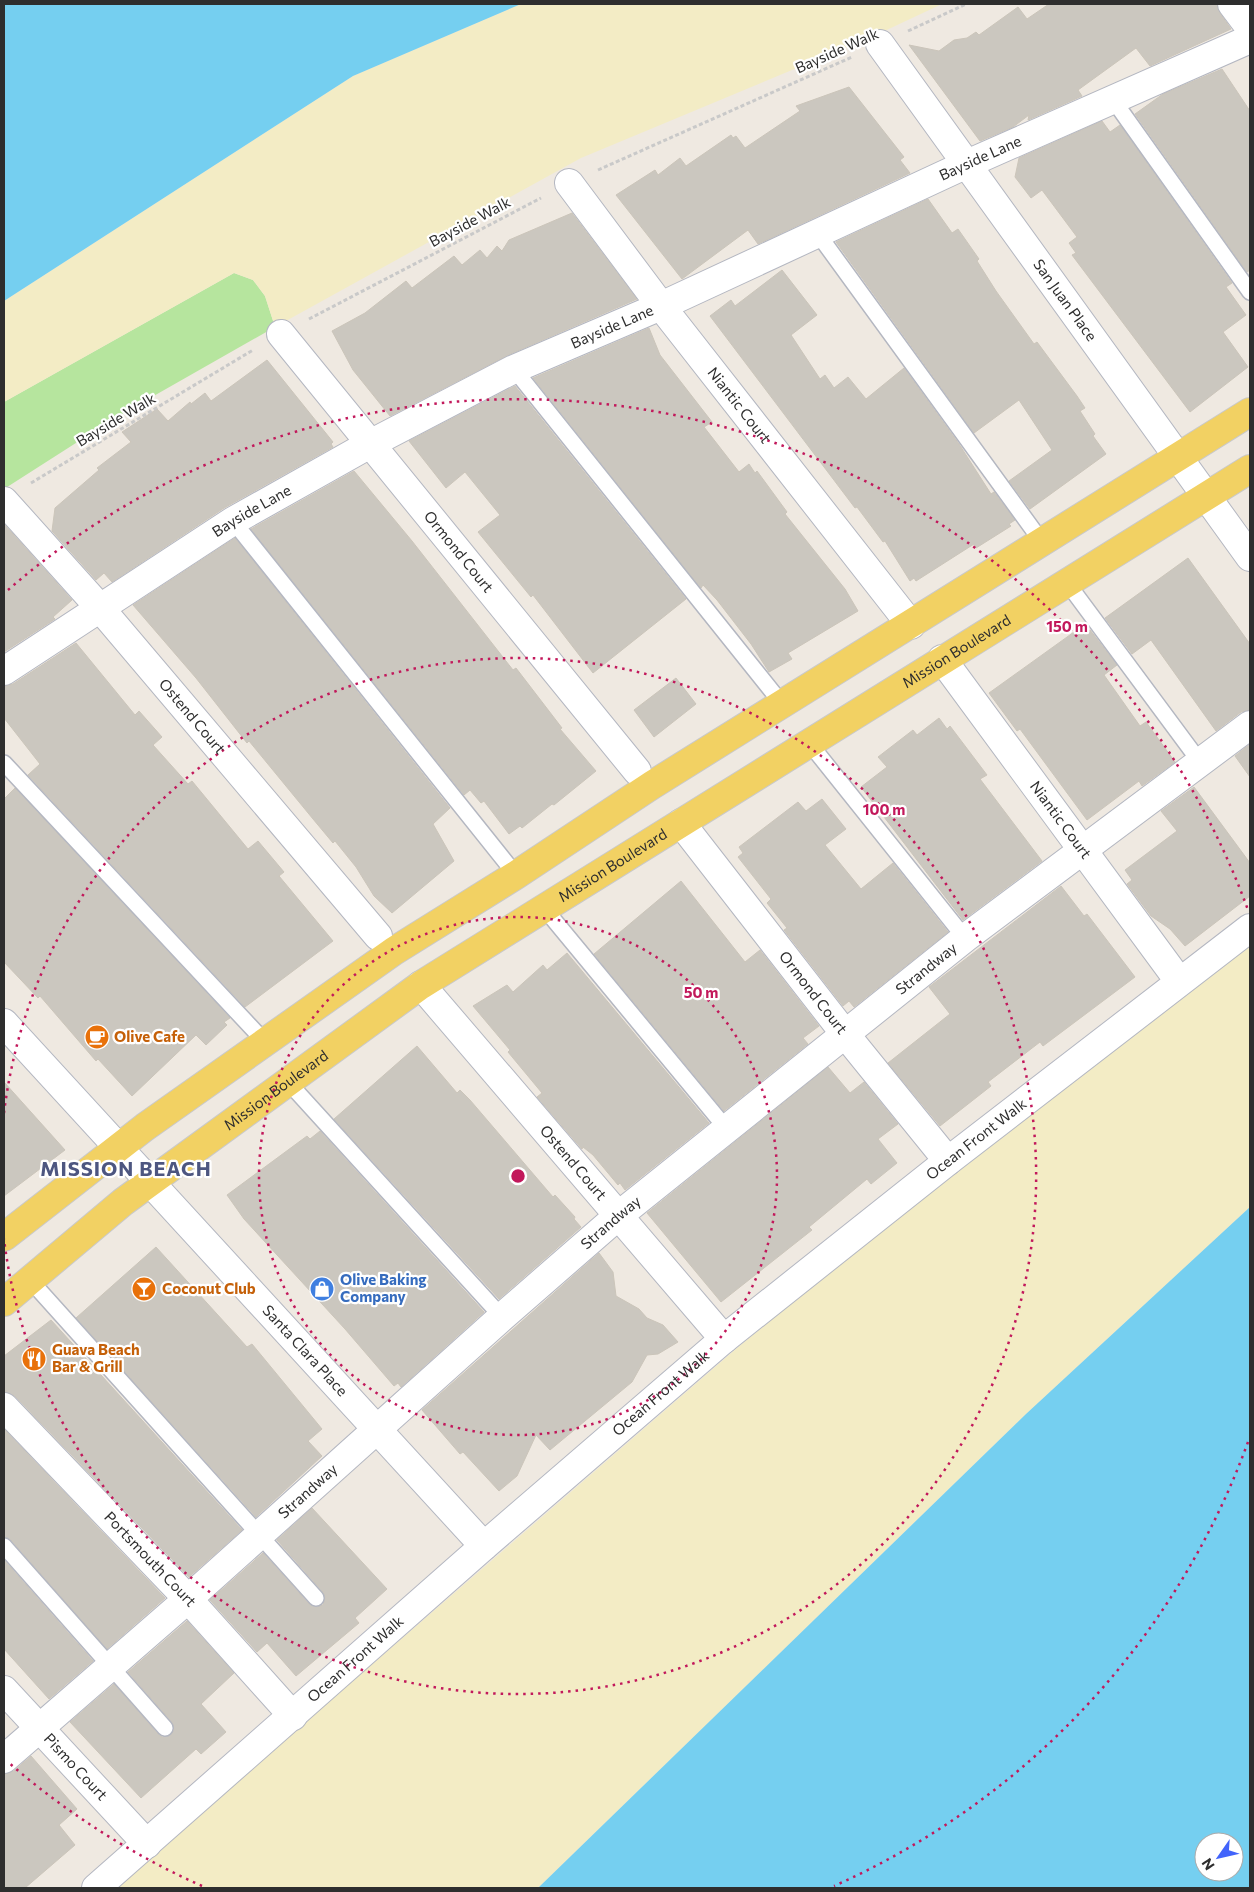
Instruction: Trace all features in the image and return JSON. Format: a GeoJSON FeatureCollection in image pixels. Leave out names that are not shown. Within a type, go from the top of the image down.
{"type":"FeatureCollection","features":[{"type":"Feature","properties":{"kind":"main road"},"geometry":{"type":"LineString","coordinates":[[4,1237],[119,1148],[394,951],[516,875],[652,785],[1250,412]]}},
{"type":"Feature","properties":{"kind":"main road","name":"Mission Boulevard"},"geometry":{"type":"LineString","coordinates":[[4,1302],[124,1202],[421,985],[1250,469]]}},
{"type":"Feature","properties":{"kind":"street"},"geometry":{"type":"LineString","coordinates":[[1232,4],[1250,28]]}},
{"type":"Feature","properties":{"kind":"street","name":"Bayside Lane"},"geometry":{"type":"LineString","coordinates":[[4,671],[233,522],[370,444],[514,369],[661,306],[967,164],[1114,101],[1250,38]]}},
{"type":"Feature","properties":{"kind":"street","name":"San Juan Place"},"geometry":{"type":"LineString","coordinates":[[880,44],[1250,557]]}},
{"type":"Feature","properties":{"kind":"street","name":"Niantic Court"},"geometry":{"type":"LineString","coordinates":[[570,183],[661,306],[911,625]]}},
{"type":"Feature","properties":{"kind":"street","name":"Ormond Court"},"geometry":{"type":"LineString","coordinates":[[281,334],[637,771]]}},
{"type":"Feature","properties":{"kind":"street","name":"Ostend Court"},"geometry":{"type":"LineString","coordinates":[[4,501],[100,608],[378,936]]}},
{"type":"Feature","properties":{"kind":"street","name":"Niantic Court"},"geometry":{"type":"LineString","coordinates":[[942,659],[1179,981]]}},
{"type":"Feature","properties":{"kind":"street","name":"Strandway"},"geometry":{"type":"LineString","coordinates":[[4,1759],[188,1599],[259,1533],[378,1430],[502,1317],[618,1216],[965,938],[1250,724]]}},
{"type":"Feature","properties":{"kind":"street","name":"Ormond Court"},"geometry":{"type":"LineString","coordinates":[[681,823],[845,1034],[948,1161]]}},
{"type":"Feature","properties":{"kind":"street","name":"Ocean Front Walk"},"geometry":{"type":"LineString","coordinates":[[96,1888],[484,1546],[724,1339],[948,1161],[1250,928]]}},
{"type":"Feature","properties":{"kind":"street","name":"Ostend Court"},"geometry":{"type":"LineString","coordinates":[[421,985],[724,1339]]}},
{"type":"Feature","properties":{"kind":"street","name":"Santa Clara Place"},"geometry":{"type":"LineString","coordinates":[[4,1022],[484,1546]]}},
{"type":"Feature","properties":{"kind":"street","name":"Portsmouth Court"},"geometry":{"type":"LineString","coordinates":[[4,1407],[188,1599],[293,1716]]}},
{"type":"Feature","properties":{"kind":"street","name":"Pismo Court"},"geometry":{"type":"LineString","coordinates":[[4,1690],[147,1844]]}},
{"type":"Feature","properties":{"kind":"lane"},"geometry":{"type":"LineString","coordinates":[[1114,101],[1250,292]]}},
{"type":"Feature","properties":{"kind":"lane"},"geometry":{"type":"LineString","coordinates":[[818,234],[1042,542]]}},
{"type":"Feature","properties":{"kind":"lane"},"geometry":{"type":"LineString","coordinates":[[514,369],[783,705]]}},
{"type":"Feature","properties":{"kind":"lane"},"geometry":{"type":"LineString","coordinates":[[233,522],[516,875]]}},
{"type":"Feature","properties":{"kind":"lane"},"geometry":{"type":"LineString","coordinates":[[1068,584],[1200,762]]}},
{"type":"Feature","properties":{"kind":"lane"},"geometry":{"type":"LineString","coordinates":[[810,744],[965,938]]}},
{"type":"Feature","properties":{"kind":"lane"},"geometry":{"type":"LineString","coordinates":[[4,763],[265,1042]]}},
{"type":"Feature","properties":{"kind":"lane"},"geometry":{"type":"LineString","coordinates":[[544,908],[726,1128]]}},
{"type":"Feature","properties":{"kind":"lane"},"geometry":{"type":"LineString","coordinates":[[288,1082],[502,1317]]}},
{"type":"Feature","properties":{"kind":"lane"},"geometry":{"type":"LineString","coordinates":[[30,1280],[316,1598]]}},
{"type":"Feature","properties":{"kind":"lane"},"geometry":{"type":"LineString","coordinates":[[4,1546],[166,1728]]}},
{"type":"Feature","properties":{"kind":"path","name":"Bayside Walk"},"geometry":{"type":"LineString","coordinates":[[29,485],[281,334],[570,183],[966,4]]}},
{"type":"Feature","properties":{"kind":"green space"},"geometry":{"type":"Polygon","coordinates":[[[234,273],[253,280],[265,296],[275,327],[115,418],[4,489],[4,402],[234,273]]]}},
{"type":"Feature","properties":{"kind":"sand"},"geometry":{"type":"Polygon","coordinates":[[[521,4],[942,4],[876,35],[581,158],[275,327],[265,296],[253,280],[234,273],[4,402],[4,301],[353,76],[521,4]]]}},
{"type":"Feature","properties":{"kind":"sand"},"geometry":{"type":"Polygon","coordinates":[[[1250,944],[1250,1207],[1026,1414],[538,1888],[114,1888],[737,1348],[947,1176],[1250,944]]]}},
{"type":"Feature","properties":{"kind":"water"},"geometry":{"type":"Polygon","coordinates":[[[4,4],[521,4],[353,76],[4,301],[4,4]]]}},
{"type":"Feature","properties":{"kind":"water"},"geometry":{"type":"Polygon","coordinates":[[[1250,1207],[1250,1888],[538,1888],[1026,1414],[1250,1207]]]}},
{"type":"Feature","properties":{"kind":"building"},"geometry":{"type":"Polygon","coordinates":[[[1049,4],[1217,4],[1220,13],[1231,29],[1150,66],[1136,48],[1078,90],[1082,96],[1028,120],[1029,115],[1013,127],[980,141],[909,45],[939,51],[954,40],[967,38],[976,32],[979,35],[1018,7],[1027,19],[1049,4]]]}},
{"type":"Feature","properties":{"kind":"building"},"geometry":{"type":"Polygon","coordinates":[[[1222,69],[1250,111],[1250,270],[1247,272],[1135,114],[1163,94],[1222,69]]]}},
{"type":"Feature","properties":{"kind":"building"},"geometry":{"type":"Polygon","coordinates":[[[849,87],[904,157],[900,160],[910,173],[758,244],[748,230],[682,279],[616,195],[655,170],[658,175],[680,158],[686,166],[731,135],[733,138],[736,136],[745,148],[800,111],[796,106],[849,87]]]}},
{"type":"Feature","properties":{"kind":"building"},"geometry":{"type":"Polygon","coordinates":[[[1102,121],[1110,132],[1120,125],[1232,283],[1226,287],[1246,315],[1223,332],[1248,367],[1190,412],[1072,255],[1076,253],[1069,243],[1077,237],[1042,190],[1031,198],[1015,177],[1019,158],[1102,121]]]}},
{"type":"Feature","properties":{"kind":"building"},"geometry":{"type":"Polygon","coordinates":[[[928,199],[952,233],[958,229],[979,259],[977,261],[996,291],[1034,344],[1037,342],[1077,396],[1085,408],[1080,411],[1095,434],[1093,436],[1106,454],[1030,509],[1009,481],[1052,450],[1019,400],[974,433],[836,242],[928,199]]]}},
{"type":"Feature","properties":{"kind":"building"},"geometry":{"type":"Polygon","coordinates":[[[572,213],[637,299],[508,355],[390,416],[353,370],[332,331],[365,313],[406,281],[412,288],[454,256],[462,265],[480,250],[487,258],[497,246],[502,251],[509,240],[572,213]]]}},
{"type":"Feature","properties":{"kind":"building"},"geometry":{"type":"Polygon","coordinates":[[[782,270],[817,315],[791,335],[820,379],[825,375],[834,388],[848,377],[866,399],[904,368],[959,444],[991,494],[994,492],[1015,520],[1009,524],[1011,526],[976,548],[974,544],[916,581],[914,578],[910,581],[885,541],[883,542],[857,507],[855,508],[710,316],[731,300],[735,306],[782,270]]]}},
{"type":"Feature","properties":{"kind":"building"},"geometry":{"type":"Polygon","coordinates":[[[649,328],[660,355],[712,422],[704,427],[739,472],[749,464],[755,473],[757,471],[787,512],[785,514],[845,589],[858,611],[788,653],[792,659],[769,672],[751,644],[717,600],[703,585],[701,588],[533,378],[649,328]]]}},
{"type":"Feature","properties":{"kind":"building"},"geometry":{"type":"Polygon","coordinates":[[[267,360],[333,442],[331,444],[333,447],[224,508],[112,582],[104,573],[96,580],[52,531],[55,508],[99,470],[97,468],[131,442],[122,432],[157,409],[168,421],[190,402],[191,404],[205,393],[211,401],[267,360]]]}},
{"type":"Feature","properties":{"kind":"building"},"geometry":{"type":"Polygon","coordinates":[[[515,386],[686,599],[593,673],[533,595],[531,597],[478,532],[500,515],[465,472],[446,488],[409,441],[515,386]]]}},
{"type":"Feature","properties":{"kind":"building"},"geometry":{"type":"Polygon","coordinates":[[[354,471],[412,541],[513,670],[516,668],[562,728],[560,729],[596,771],[554,805],[552,804],[522,828],[520,826],[509,834],[484,801],[481,803],[470,790],[464,795],[251,529],[354,471]]]}},
{"type":"Feature","properties":{"kind":"building"},"geometry":{"type":"Polygon","coordinates":[[[4,524],[72,600],[53,617],[55,619],[4,652],[4,524]]]}},
{"type":"Feature","properties":{"kind":"building"},"geometry":{"type":"Polygon","coordinates":[[[235,538],[450,808],[433,824],[454,861],[392,913],[374,896],[356,867],[335,841],[333,843],[249,741],[247,743],[196,678],[133,605],[235,538]]]}},
{"type":"Feature","properties":{"kind":"building"},"geometry":{"type":"Polygon","coordinates":[[[1188,558],[1250,644],[1250,710],[1241,712],[1216,731],[1151,640],[1132,654],[1105,618],[1188,558]]]}},
{"type":"Feature","properties":{"kind":"building"},"geometry":{"type":"Polygon","coordinates":[[[1081,627],[1085,633],[1090,630],[1117,665],[1104,675],[1140,726],[1146,722],[1175,762],[1142,786],[1139,781],[1087,820],[1020,729],[1017,731],[989,693],[1081,627]]]}},
{"type":"Feature","properties":{"kind":"building"},"geometry":{"type":"Polygon","coordinates":[[[76,643],[135,715],[139,711],[162,737],[153,745],[188,784],[192,781],[248,849],[258,841],[284,872],[279,876],[333,941],[245,1007],[28,775],[40,764],[4,718],[4,686],[13,684],[76,643]]]}},
{"type":"Feature","properties":{"kind":"building"},"geometry":{"type":"Polygon","coordinates":[[[676,678],[696,704],[654,737],[634,710],[676,678]]]}},
{"type":"Feature","properties":{"kind":"building"},"geometry":{"type":"Polygon","coordinates":[[[939,718],[947,729],[950,726],[987,775],[980,779],[1042,861],[963,920],[861,787],[887,767],[878,757],[913,730],[917,735],[939,718]]]}},
{"type":"Feature","properties":{"kind":"building"},"geometry":{"type":"Polygon","coordinates":[[[1250,744],[1250,777],[1235,756],[1250,744]]]}},
{"type":"Feature","properties":{"kind":"building"},"geometry":{"type":"Polygon","coordinates":[[[1194,787],[1250,863],[1250,896],[1185,946],[1170,929],[1151,916],[1127,884],[1132,880],[1125,870],[1177,831],[1161,811],[1194,787]]]}},
{"type":"Feature","properties":{"kind":"building"},"geometry":{"type":"Polygon","coordinates":[[[15,788],[230,1018],[224,1022],[227,1025],[206,1045],[196,1035],[132,1096],[98,1059],[96,1061],[40,996],[38,998],[4,962],[4,799],[15,788]]]}},
{"type":"Feature","properties":{"kind":"building"},"geometry":{"type":"Polygon","coordinates":[[[822,799],[846,829],[825,845],[861,889],[893,863],[948,932],[854,1007],[849,1001],[843,1006],[784,930],[787,928],[767,903],[771,899],[738,857],[743,853],[739,847],[798,802],[806,811],[822,799]]]}},
{"type":"Feature","properties":{"kind":"building"},"geometry":{"type":"Polygon","coordinates":[[[681,881],[745,962],[760,950],[819,1026],[803,1038],[808,1044],[724,1111],[594,954],[681,881]]]}},
{"type":"Feature","properties":{"kind":"building"},"geometry":{"type":"Polygon","coordinates":[[[1061,886],[1084,916],[1087,914],[1135,977],[1043,1046],[1040,1042],[988,1082],[991,1086],[940,1126],[888,1063],[950,1014],[929,987],[1061,886]]]}},
{"type":"Feature","properties":{"kind":"building"},"geometry":{"type":"Polygon","coordinates":[[[567,953],[709,1123],[625,1190],[620,1183],[618,1185],[593,1155],[583,1147],[582,1149],[537,1097],[542,1093],[508,1052],[510,1050],[473,1006],[507,985],[513,992],[543,965],[547,970],[567,953]]]}},
{"type":"Feature","properties":{"kind":"building"},"geometry":{"type":"Polygon","coordinates":[[[417,1046],[457,1093],[460,1090],[470,1100],[553,1197],[555,1195],[575,1217],[574,1219],[581,1227],[499,1299],[334,1119],[417,1046]]]}},
{"type":"Feature","properties":{"kind":"building"},"geometry":{"type":"Polygon","coordinates":[[[828,1067],[850,1093],[864,1082],[898,1124],[878,1139],[897,1163],[871,1184],[867,1179],[809,1227],[812,1230],[721,1302],[647,1213],[828,1067]]]}},
{"type":"Feature","properties":{"kind":"building"},"geometry":{"type":"Polygon","coordinates":[[[4,1082],[65,1150],[4,1196],[4,1082]]]}},
{"type":"Feature","properties":{"kind":"building"},"geometry":{"type":"Polygon","coordinates":[[[320,1131],[484,1312],[401,1387],[398,1383],[394,1386],[345,1329],[244,1219],[227,1195],[307,1136],[310,1139],[320,1131]]]}},
{"type":"Feature","properties":{"kind":"building"},"geometry":{"type":"Polygon","coordinates":[[[156,1247],[247,1347],[252,1344],[322,1429],[308,1441],[322,1456],[256,1517],[76,1318],[156,1247]]]}},
{"type":"Feature","properties":{"kind":"building"},"geometry":{"type":"Polygon","coordinates":[[[599,1253],[613,1272],[616,1296],[639,1309],[647,1318],[663,1325],[678,1342],[658,1354],[647,1355],[632,1382],[550,1450],[536,1435],[517,1476],[499,1491],[463,1452],[460,1454],[422,1410],[599,1253]]]}},
{"type":"Feature","properties":{"kind":"building"},"geometry":{"type":"Polygon","coordinates":[[[51,1320],[242,1530],[189,1577],[15,1396],[4,1392],[4,1356],[51,1320]]]}},
{"type":"Feature","properties":{"kind":"building"},"geometry":{"type":"Polygon","coordinates":[[[4,1429],[165,1598],[107,1649],[11,1540],[4,1537],[4,1429]]]}},
{"type":"Feature","properties":{"kind":"building"},"geometry":{"type":"Polygon","coordinates":[[[312,1508],[387,1589],[355,1618],[359,1623],[296,1676],[267,1643],[257,1652],[210,1600],[263,1553],[309,1604],[317,1607],[323,1605],[325,1597],[323,1592],[277,1540],[312,1508]]]}},
{"type":"Feature","properties":{"kind":"building"},"geometry":{"type":"Polygon","coordinates":[[[4,1560],[93,1661],[49,1699],[4,1649],[4,1560]]]}},
{"type":"Feature","properties":{"kind":"building"},"geometry":{"type":"Polygon","coordinates":[[[187,1621],[234,1673],[201,1704],[226,1732],[201,1754],[196,1749],[141,1798],[70,1722],[114,1684],[158,1734],[162,1737],[171,1735],[174,1730],[172,1722],[128,1672],[187,1621]]]}},
{"type":"Feature","properties":{"kind":"building"},"geometry":{"type":"Polygon","coordinates":[[[31,1756],[77,1809],[59,1825],[75,1845],[25,1888],[4,1888],[4,1774],[14,1771],[31,1756]]]}},
{"type":"Feature","properties":{"kind":"place","name":"Olive Cafe"},"geometry":{"type":"Point","coordinates":[97,1037]}},
{"type":"Feature","properties":{"kind":"place","name":"Coconut Club"},"geometry":{"type":"Point","coordinates":[144,1289]}},
{"type":"Feature","properties":{"kind":"place","name":"Olive Baking Company"},"geometry":{"type":"Point","coordinates":[322,1289]}},
{"type":"Feature","properties":{"kind":"place","name":"Guava Beach Bar & Grill"},"geometry":{"type":"Point","coordinates":[34,1359]}},
{"type":"Feature","properties":{"kind":"district","name":"MISSION BEACH"},"geometry":{"type":"Point","coordinates":[126,1169]}}]}
